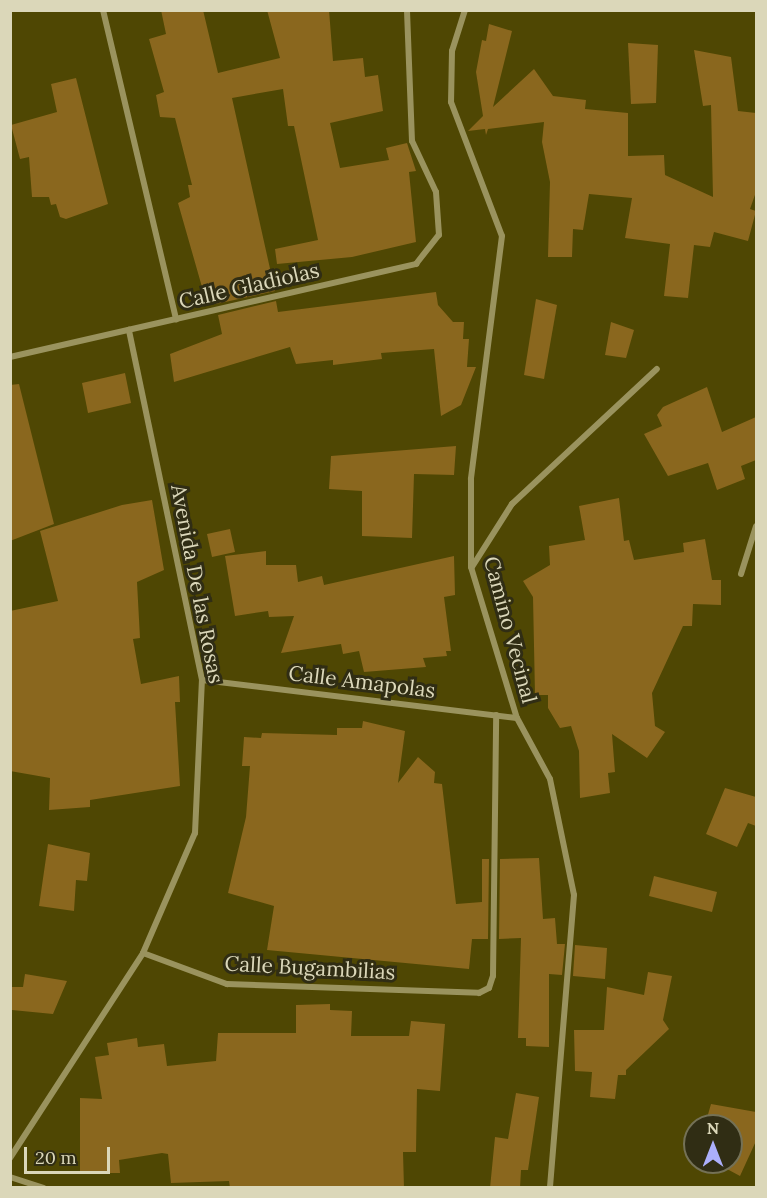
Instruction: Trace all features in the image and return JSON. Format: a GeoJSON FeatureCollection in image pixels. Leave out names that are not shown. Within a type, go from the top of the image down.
{"type":"FeatureCollection","features":[{"type":"Feature","properties":{"kind":"street"},"geometry":{"type":"LineString","coordinates":[[103,10],[176,320]]}},
{"type":"Feature","properties":{"kind":"street","name":"Calle Gladiolas"},"geometry":{"type":"LineString","coordinates":[[10,357],[416,264],[440,235],[436,192],[412,141],[407,10]]}},
{"type":"Feature","properties":{"kind":"street","name":"Camino Vecinal"},"geometry":{"type":"LineString","coordinates":[[465,10],[452,51],[452,102],[502,237],[471,479],[471,567],[517,718],[550,779],[574,895],[550,1188]]}},
{"type":"Feature","properties":{"kind":"street","name":"Avenida De las Rosas"},"geometry":{"type":"LineString","coordinates":[[10,1158],[143,953],[195,833],[202,680],[129,330]]}},
{"type":"Feature","properties":{"kind":"street"},"geometry":{"type":"LineString","coordinates":[[471,567],[512,504],[657,369]]}},
{"type":"Feature","properties":{"kind":"street"},"geometry":{"type":"LineString","coordinates":[[741,574],[756,526]]}},
{"type":"Feature","properties":{"kind":"street","name":"Calle Amapolas"},"geometry":{"type":"LineString","coordinates":[[202,680],[517,718]]}},
{"type":"Feature","properties":{"kind":"street","name":"Calle Bugambilias"},"geometry":{"type":"LineString","coordinates":[[143,953],[227,984],[479,993],[489,988],[492,976],[496,715]]}},
{"type":"Feature","properties":{"kind":"street"},"geometry":{"type":"LineString","coordinates":[[10,1177],[43,1188]]}},
{"type":"Feature","properties":{"kind":"building"},"geometry":{"type":"Polygon","coordinates":[[[161,10],[203,10],[218,73],[280,58],[267,10],[329,10],[333,61],[363,58],[365,77],[378,75],[383,111],[330,123],[340,168],[389,160],[386,148],[407,143],[416,171],[409,172],[416,242],[352,257],[277,264],[275,249],[318,240],[294,126],[288,126],[283,89],[232,98],[275,291],[216,304],[214,292],[204,294],[178,203],[190,197],[188,185],[192,185],[175,118],[160,117],[156,95],[164,92],[149,39],[166,34],[161,10]]]}},
{"type":"Feature","properties":{"kind":"building"},"geometry":{"type":"Polygon","coordinates":[[[489,24],[512,31],[493,107],[534,69],[553,96],[586,100],[585,109],[628,113],[628,156],[664,155],[665,175],[713,197],[711,105],[703,106],[694,50],[731,57],[738,111],[756,113],[756,192],[750,209],[756,211],[748,241],[714,232],[710,247],[694,245],[688,298],[664,296],[670,244],[625,238],[632,198],[589,194],[583,230],[573,229],[572,257],[548,257],[550,182],[542,142],[544,122],[488,129],[486,135],[485,129],[468,131],[483,116],[476,72],[482,40],[486,41],[489,24]]]}},
{"type":"Feature","properties":{"kind":"building"},"geometry":{"type":"Polygon","coordinates":[[[628,43],[658,45],[656,103],[631,104],[628,43]]]}},
{"type":"Feature","properties":{"kind":"building"},"geometry":{"type":"Polygon","coordinates":[[[76,78],[108,204],[66,219],[60,217],[56,204],[51,205],[49,197],[32,197],[29,157],[20,159],[11,125],[57,112],[51,84],[76,78]]]}},
{"type":"Feature","properties":{"kind":"building"},"geometry":{"type":"Polygon","coordinates":[[[436,292],[438,305],[453,322],[464,322],[463,339],[469,339],[467,367],[476,367],[461,405],[441,416],[434,349],[381,353],[382,359],[333,365],[333,360],[296,364],[290,347],[174,382],[170,354],[222,334],[218,315],[276,301],[278,312],[436,292]]]}},
{"type":"Feature","properties":{"kind":"building"},"geometry":{"type":"Polygon","coordinates":[[[536,299],[557,305],[544,379],[524,375],[536,299]]]}},
{"type":"Feature","properties":{"kind":"building"},"geometry":{"type":"Polygon","coordinates":[[[611,322],[634,330],[626,358],[605,355],[611,322]]]}},
{"type":"Feature","properties":{"kind":"building"},"geometry":{"type":"Polygon","coordinates":[[[125,373],[131,403],[88,413],[82,383],[125,373]]]}},
{"type":"Feature","properties":{"kind":"building"},"geometry":{"type":"Polygon","coordinates":[[[19,384],[54,524],[10,541],[10,385],[19,384]]]}},
{"type":"Feature","properties":{"kind":"building"},"geometry":{"type":"Polygon","coordinates":[[[707,387],[722,432],[756,417],[756,460],[741,466],[745,479],[717,490],[708,463],[668,476],[644,434],[662,426],[657,415],[663,407],[707,387]]]}},
{"type":"Feature","properties":{"kind":"building"},"geometry":{"type":"Polygon","coordinates":[[[456,446],[454,475],[414,474],[412,538],[362,536],[362,491],[329,489],[331,456],[456,446]]]}},
{"type":"Feature","properties":{"kind":"building"},"geometry":{"type":"Polygon","coordinates":[[[619,498],[624,541],[629,540],[634,560],[684,552],[683,543],[705,539],[712,580],[721,580],[721,605],[693,604],[692,626],[683,626],[652,693],[655,726],[665,732],[647,758],[612,734],[615,772],[608,773],[610,793],[580,798],[579,751],[571,726],[560,728],[548,708],[548,695],[535,695],[533,597],[523,581],[550,565],[549,546],[585,540],[579,506],[619,498]]]}},
{"type":"Feature","properties":{"kind":"building"},"geometry":{"type":"Polygon","coordinates":[[[152,500],[164,570],[137,582],[140,638],[133,639],[141,684],[179,676],[180,702],[175,702],[180,786],[90,800],[90,807],[49,810],[50,778],[10,771],[10,611],[58,601],[40,531],[122,505],[152,500]]]}},
{"type":"Feature","properties":{"kind":"building"},"geometry":{"type":"Polygon","coordinates":[[[230,529],[235,552],[212,557],[207,534],[230,529]]]}},
{"type":"Feature","properties":{"kind":"building"},"geometry":{"type":"Polygon","coordinates":[[[266,551],[266,565],[296,565],[298,582],[322,576],[324,585],[454,556],[455,595],[444,597],[451,651],[446,651],[447,656],[423,658],[426,667],[364,672],[359,651],[343,654],[341,644],[281,653],[294,616],[269,617],[268,611],[235,616],[225,556],[266,551]]]}},
{"type":"Feature","properties":{"kind":"building"},"geometry":{"type":"Polygon","coordinates":[[[363,721],[405,731],[398,783],[418,757],[435,772],[434,783],[442,784],[456,904],[482,902],[482,859],[489,859],[488,939],[472,939],[469,969],[267,950],[274,906],[228,893],[246,817],[250,766],[242,766],[244,737],[261,738],[262,733],[337,735],[337,728],[362,728],[363,721]]]}},
{"type":"Feature","properties":{"kind":"building"},"geometry":{"type":"Polygon","coordinates":[[[725,788],[756,797],[756,826],[748,823],[737,847],[706,834],[725,788]]]}},
{"type":"Feature","properties":{"kind":"building"},"geometry":{"type":"Polygon","coordinates":[[[48,844],[90,853],[87,881],[76,880],[74,911],[39,906],[48,844]]]}},
{"type":"Feature","properties":{"kind":"building"},"geometry":{"type":"Polygon","coordinates":[[[539,858],[543,919],[555,918],[557,944],[565,944],[562,975],[549,974],[549,1047],[526,1046],[526,1038],[518,1038],[521,938],[499,939],[500,859],[539,858]]]}},
{"type":"Feature","properties":{"kind":"building"},"geometry":{"type":"Polygon","coordinates":[[[654,876],[717,892],[712,912],[649,896],[654,876]]]}},
{"type":"Feature","properties":{"kind":"building"},"geometry":{"type":"Polygon","coordinates":[[[575,945],[607,948],[605,979],[573,976],[575,945]]]}},
{"type":"Feature","properties":{"kind":"building"},"geometry":{"type":"Polygon","coordinates":[[[648,972],[672,976],[663,1020],[669,1029],[626,1070],[626,1075],[618,1075],[615,1099],[590,1097],[592,1072],[575,1071],[574,1030],[604,1030],[607,987],[644,995],[648,972]]]}},
{"type":"Feature","properties":{"kind":"building"},"geometry":{"type":"Polygon","coordinates":[[[25,974],[67,981],[53,1014],[12,1010],[10,987],[23,987],[25,974]]]}},
{"type":"Feature","properties":{"kind":"building"},"geometry":{"type":"Polygon","coordinates":[[[330,1004],[330,1010],[352,1011],[351,1036],[409,1036],[411,1021],[445,1024],[440,1091],[417,1089],[416,1152],[403,1152],[404,1188],[230,1188],[229,1181],[171,1183],[168,1154],[162,1153],[119,1160],[120,1173],[80,1173],[80,1098],[102,1099],[95,1057],[109,1055],[107,1043],[137,1038],[138,1047],[164,1044],[167,1066],[216,1061],[218,1033],[296,1033],[296,1005],[330,1004]]]}},
{"type":"Feature","properties":{"kind":"building"},"geometry":{"type":"Polygon","coordinates":[[[516,1093],[539,1097],[528,1170],[521,1170],[520,1188],[490,1188],[495,1137],[508,1139],[516,1093]]]}},
{"type":"Feature","properties":{"kind":"building"},"geometry":{"type":"Polygon","coordinates":[[[711,1104],[756,1112],[756,1141],[743,1169],[743,1114],[708,1114],[711,1104]]]}}]}
